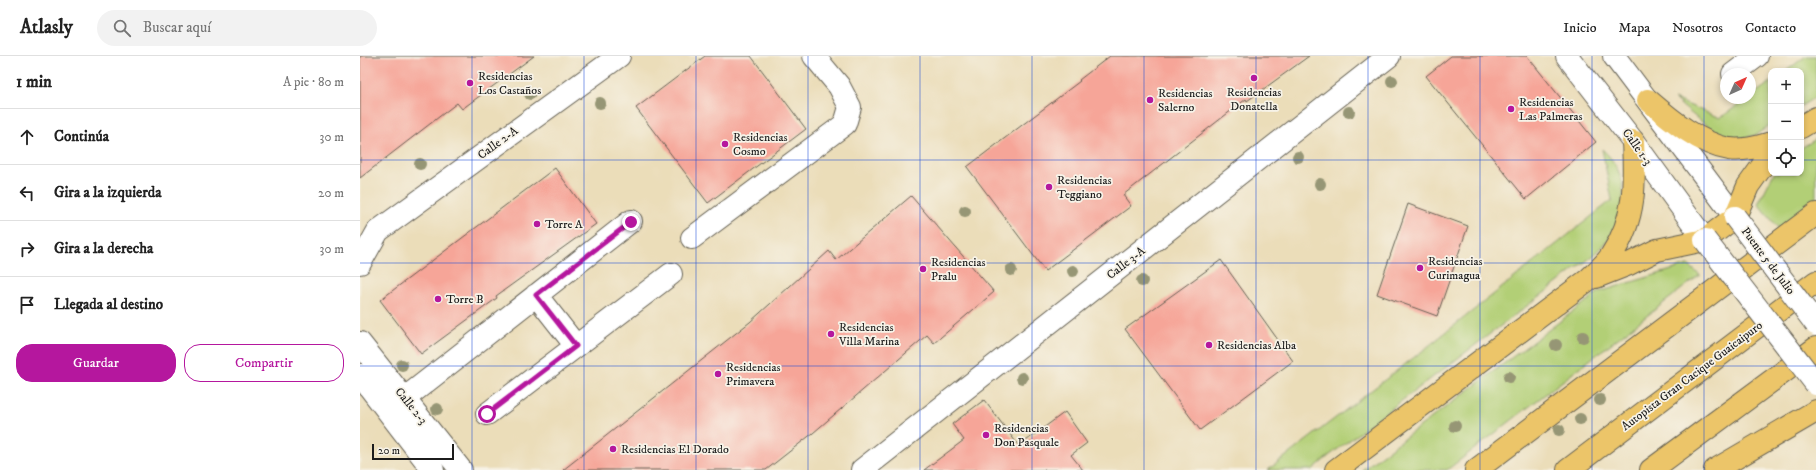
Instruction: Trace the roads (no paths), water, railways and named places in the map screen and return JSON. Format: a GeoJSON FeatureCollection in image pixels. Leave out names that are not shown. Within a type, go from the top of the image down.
{"type":"FeatureCollection","features":[{"type":"Feature","properties":{"kind":"highway"},"geometry":{"type":"LineString","coordinates":[[1648,100],[1671,119],[1700,138],[1728,149],[1747,149],[1768,144]]}},
{"type":"Feature","properties":{"kind":"highway"},"geometry":{"type":"LineString","coordinates":[[1804,125],[1816,118]]}},
{"type":"Feature","properties":{"kind":"highway"},"geometry":{"type":"LineString","coordinates":[[1336,470],[1589,279],[1612,255],[1621,238],[1632,206],[1634,175],[1633,141]]}},
{"type":"Feature","properties":{"kind":"highway"},"geometry":{"type":"LineString","coordinates":[[1589,279],[1629,264],[1657,250],[1705,240],[1735,217],[1748,186],[1768,158]]}},
{"type":"Feature","properties":{"kind":"highway"},"geometry":{"type":"LineString","coordinates":[[1476,470],[1816,214]]}},
{"type":"Feature","properties":{"kind":"highway","name":"Autopista Gran Cacique Guaicaipuro"},"geometry":{"type":"LineString","coordinates":[[1568,470],[1816,282]]}},
{"type":"Feature","properties":{"kind":"highway"},"geometry":{"type":"LineString","coordinates":[[1651,470],[1816,348]]}},
{"type":"Feature","properties":{"kind":"highway"},"geometry":{"type":"LineString","coordinates":[[1715,470],[1816,411]]}},
{"type":"Feature","properties":{"kind":"street","name":"Calle 2-A"},"geometry":{"type":"LineString","coordinates":[[360,263],[378,231],[619,56]]}},
{"type":"Feature","properties":{"kind":"street"},"geometry":{"type":"LineString","coordinates":[[692,238],[845,124],[850,107],[839,86],[814,56]]}},
{"type":"Feature","properties":{"kind":"street","name":"Calle 3-A"},"geometry":{"type":"LineString","coordinates":[[862,470],[1389,56]]}},
{"type":"Feature","properties":{"kind":"street","name":"Calle 1-3"},"geometry":{"type":"LineString","coordinates":[[1567,56],[1633,141],[1705,240]]}},
{"type":"Feature","properties":{"kind":"street"},"geometry":{"type":"LineString","coordinates":[[1614,56],[1735,217]]}},
{"type":"Feature","properties":{"kind":"street"},"geometry":{"type":"LineString","coordinates":[[1741,68],[1757,56]]}},
{"type":"Feature","properties":{"kind":"street","name":"Puente 5 de Julio"},"geometry":{"type":"LineString","coordinates":[[1735,217],[1816,324]]}},
{"type":"Feature","properties":{"kind":"street"},"geometry":{"type":"LineString","coordinates":[[404,398],[631,222]]}},
{"type":"Feature","properties":{"kind":"street"},"geometry":{"type":"LineString","coordinates":[[1705,240],[1816,384]]}},
{"type":"Feature","properties":{"kind":"street"},"geometry":{"type":"LineString","coordinates":[[487,414],[671,274]]}},
{"type":"Feature","properties":{"kind":"street"},"geometry":{"type":"LineString","coordinates":[[536,295],[576,346]]}},
{"type":"Feature","properties":{"kind":"street","name":"Calle 2-3"},"geometry":{"type":"LineString","coordinates":[[360,343],[461,470]]}},
{"type":"Feature","properties":{"kind":"street"},"geometry":{"type":"LineString","coordinates":[[360,376],[433,470]]}},
{"type":"Feature","properties":{"kind":"place","name":"Residencias Donatella"},"geometry":{"type":"Point","coordinates":[1254,78]}},
{"type":"Feature","properties":{"kind":"place","name":"Residencias Los Castaños"},"geometry":{"type":"Point","coordinates":[470,83]}},
{"type":"Feature","properties":{"kind":"place","name":"Residencias Salerno"},"geometry":{"type":"Point","coordinates":[1150,100]}},
{"type":"Feature","properties":{"kind":"place","name":"Residencias Las Palmeras"},"geometry":{"type":"Point","coordinates":[1511,109]}},
{"type":"Feature","properties":{"kind":"place","name":"Residencias Cosmo"},"geometry":{"type":"Point","coordinates":[725,144]}},
{"type":"Feature","properties":{"kind":"place","name":"Residencias Teggiano"},"geometry":{"type":"Point","coordinates":[1049,187]}},
{"type":"Feature","properties":{"kind":"place","name":"Torre A"},"geometry":{"type":"Point","coordinates":[537,224]}},
{"type":"Feature","properties":{"kind":"place","name":"Residencias Curimagua"},"geometry":{"type":"Point","coordinates":[1420,268]}},
{"type":"Feature","properties":{"kind":"place","name":"Residencias Pralu"},"geometry":{"type":"Point","coordinates":[923,269]}},
{"type":"Feature","properties":{"kind":"place","name":"Torre B"},"geometry":{"type":"Point","coordinates":[438,299]}},
{"type":"Feature","properties":{"kind":"place","name":"Residencias Villa Marina"},"geometry":{"type":"Point","coordinates":[831,334]}},
{"type":"Feature","properties":{"kind":"place","name":"Residencias Alba"},"geometry":{"type":"Point","coordinates":[1209,345]}},
{"type":"Feature","properties":{"kind":"place","name":"Residencias Primavera"},"geometry":{"type":"Point","coordinates":[718,374]}},
{"type":"Feature","properties":{"kind":"place","name":"Residencias Don Pasquale"},"geometry":{"type":"Point","coordinates":[986,435]}},
{"type":"Feature","properties":{"kind":"place","name":"Residencias El Dorado"},"geometry":{"type":"Point","coordinates":[613,449]}}]}
